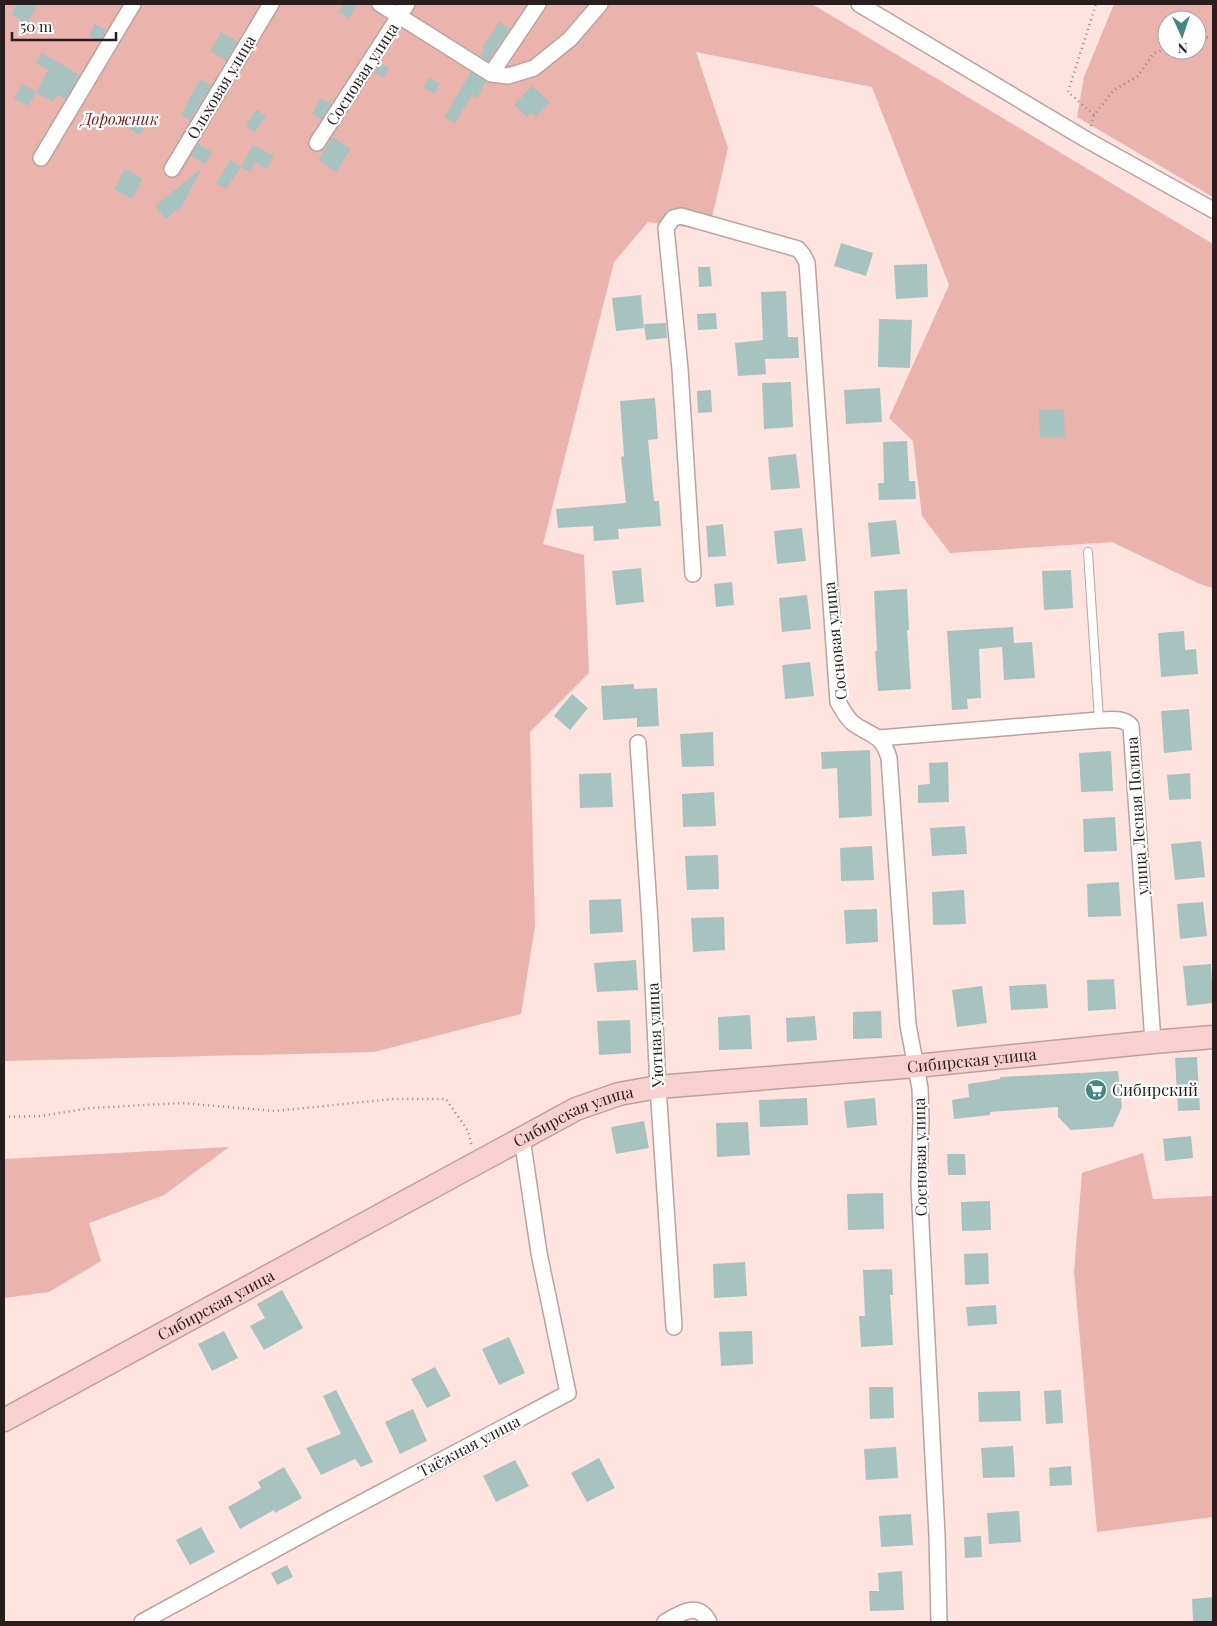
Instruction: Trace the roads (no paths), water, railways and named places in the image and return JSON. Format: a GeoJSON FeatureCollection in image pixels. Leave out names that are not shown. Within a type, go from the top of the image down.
{"type":"FeatureCollection","features":[{"type":"Feature","properties":{"kind":"street"},"geometry":{"type":"LineString","coordinates":[[41,158],[133,4]]}},
{"type":"Feature","properties":{"kind":"street","name":"Ольховая улица"},"geometry":{"type":"LineString","coordinates":[[172,170],[271,4]]}},
{"type":"Feature","properties":{"kind":"street"},"geometry":{"type":"LineString","coordinates":[[380,4],[403,10],[491,74],[508,76],[534,68],[570,39],[600,4]]}},
{"type":"Feature","properties":{"kind":"street"},"geometry":{"type":"LineString","coordinates":[[491,74],[538,4]]}},
{"type":"Feature","properties":{"kind":"street"},"geometry":{"type":"LineString","coordinates":[[859,4],[1088,140],[1213,210]]}},
{"type":"Feature","properties":{"kind":"street","name":"Сосновая улица"},"geometry":{"type":"LineString","coordinates":[[317,143],[403,10]]}},
{"type":"Feature","properties":{"kind":"street","name":"Сосновая улица"},"geometry":{"type":"LineString","coordinates":[[693,574],[680,369],[666,228],[673,218],[681,216],[798,249],[807,263],[838,702],[852,723],[879,738],[890,758],[908,1025],[910,1044],[920,1088],[919,1185],[937,1535],[939,1622]]}},
{"type":"Feature","properties":{"kind":"street","name":"улица Лесная Поляна"},"geometry":{"type":"LineString","coordinates":[[879,738],[1099,720],[1127,721],[1131,726],[1153,1042]]}},
{"type":"Feature","properties":{"kind":"street","name":"Уютная улица"},"geometry":{"type":"LineString","coordinates":[[638,743],[674,1327]]}},
{"type":"Feature","properties":{"kind":"street","name":"Сибирская улица"},"geometry":{"type":"LineString","coordinates":[[4,1420],[576,1108],[619,1094],[658,1087],[916,1066],[1213,1037]]}},
{"type":"Feature","properties":{"kind":"street","name":"Таёжная улица"},"geometry":{"type":"LineString","coordinates":[[142,1622],[568,1393],[539,1253],[522,1138]]}},
{"type":"Feature","properties":{"kind":"street"},"geometry":{"type":"LineString","coordinates":[[665,1622],[685,1611],[696,1610],[702,1613],[710,1622]]}},
{"type":"Feature","properties":{"kind":"lane"},"geometry":{"type":"LineString","coordinates":[[1088,552],[1099,720]]}},
{"type":"Feature","properties":{"kind":"place","name":"Сибирский"},"geometry":{"type":"Point","coordinates":[1096,1090]}},
{"type":"Feature","properties":{"kind":"park label","name":"Дорожник"},"geometry":{"type":"Point","coordinates":[120,119]}}]}
